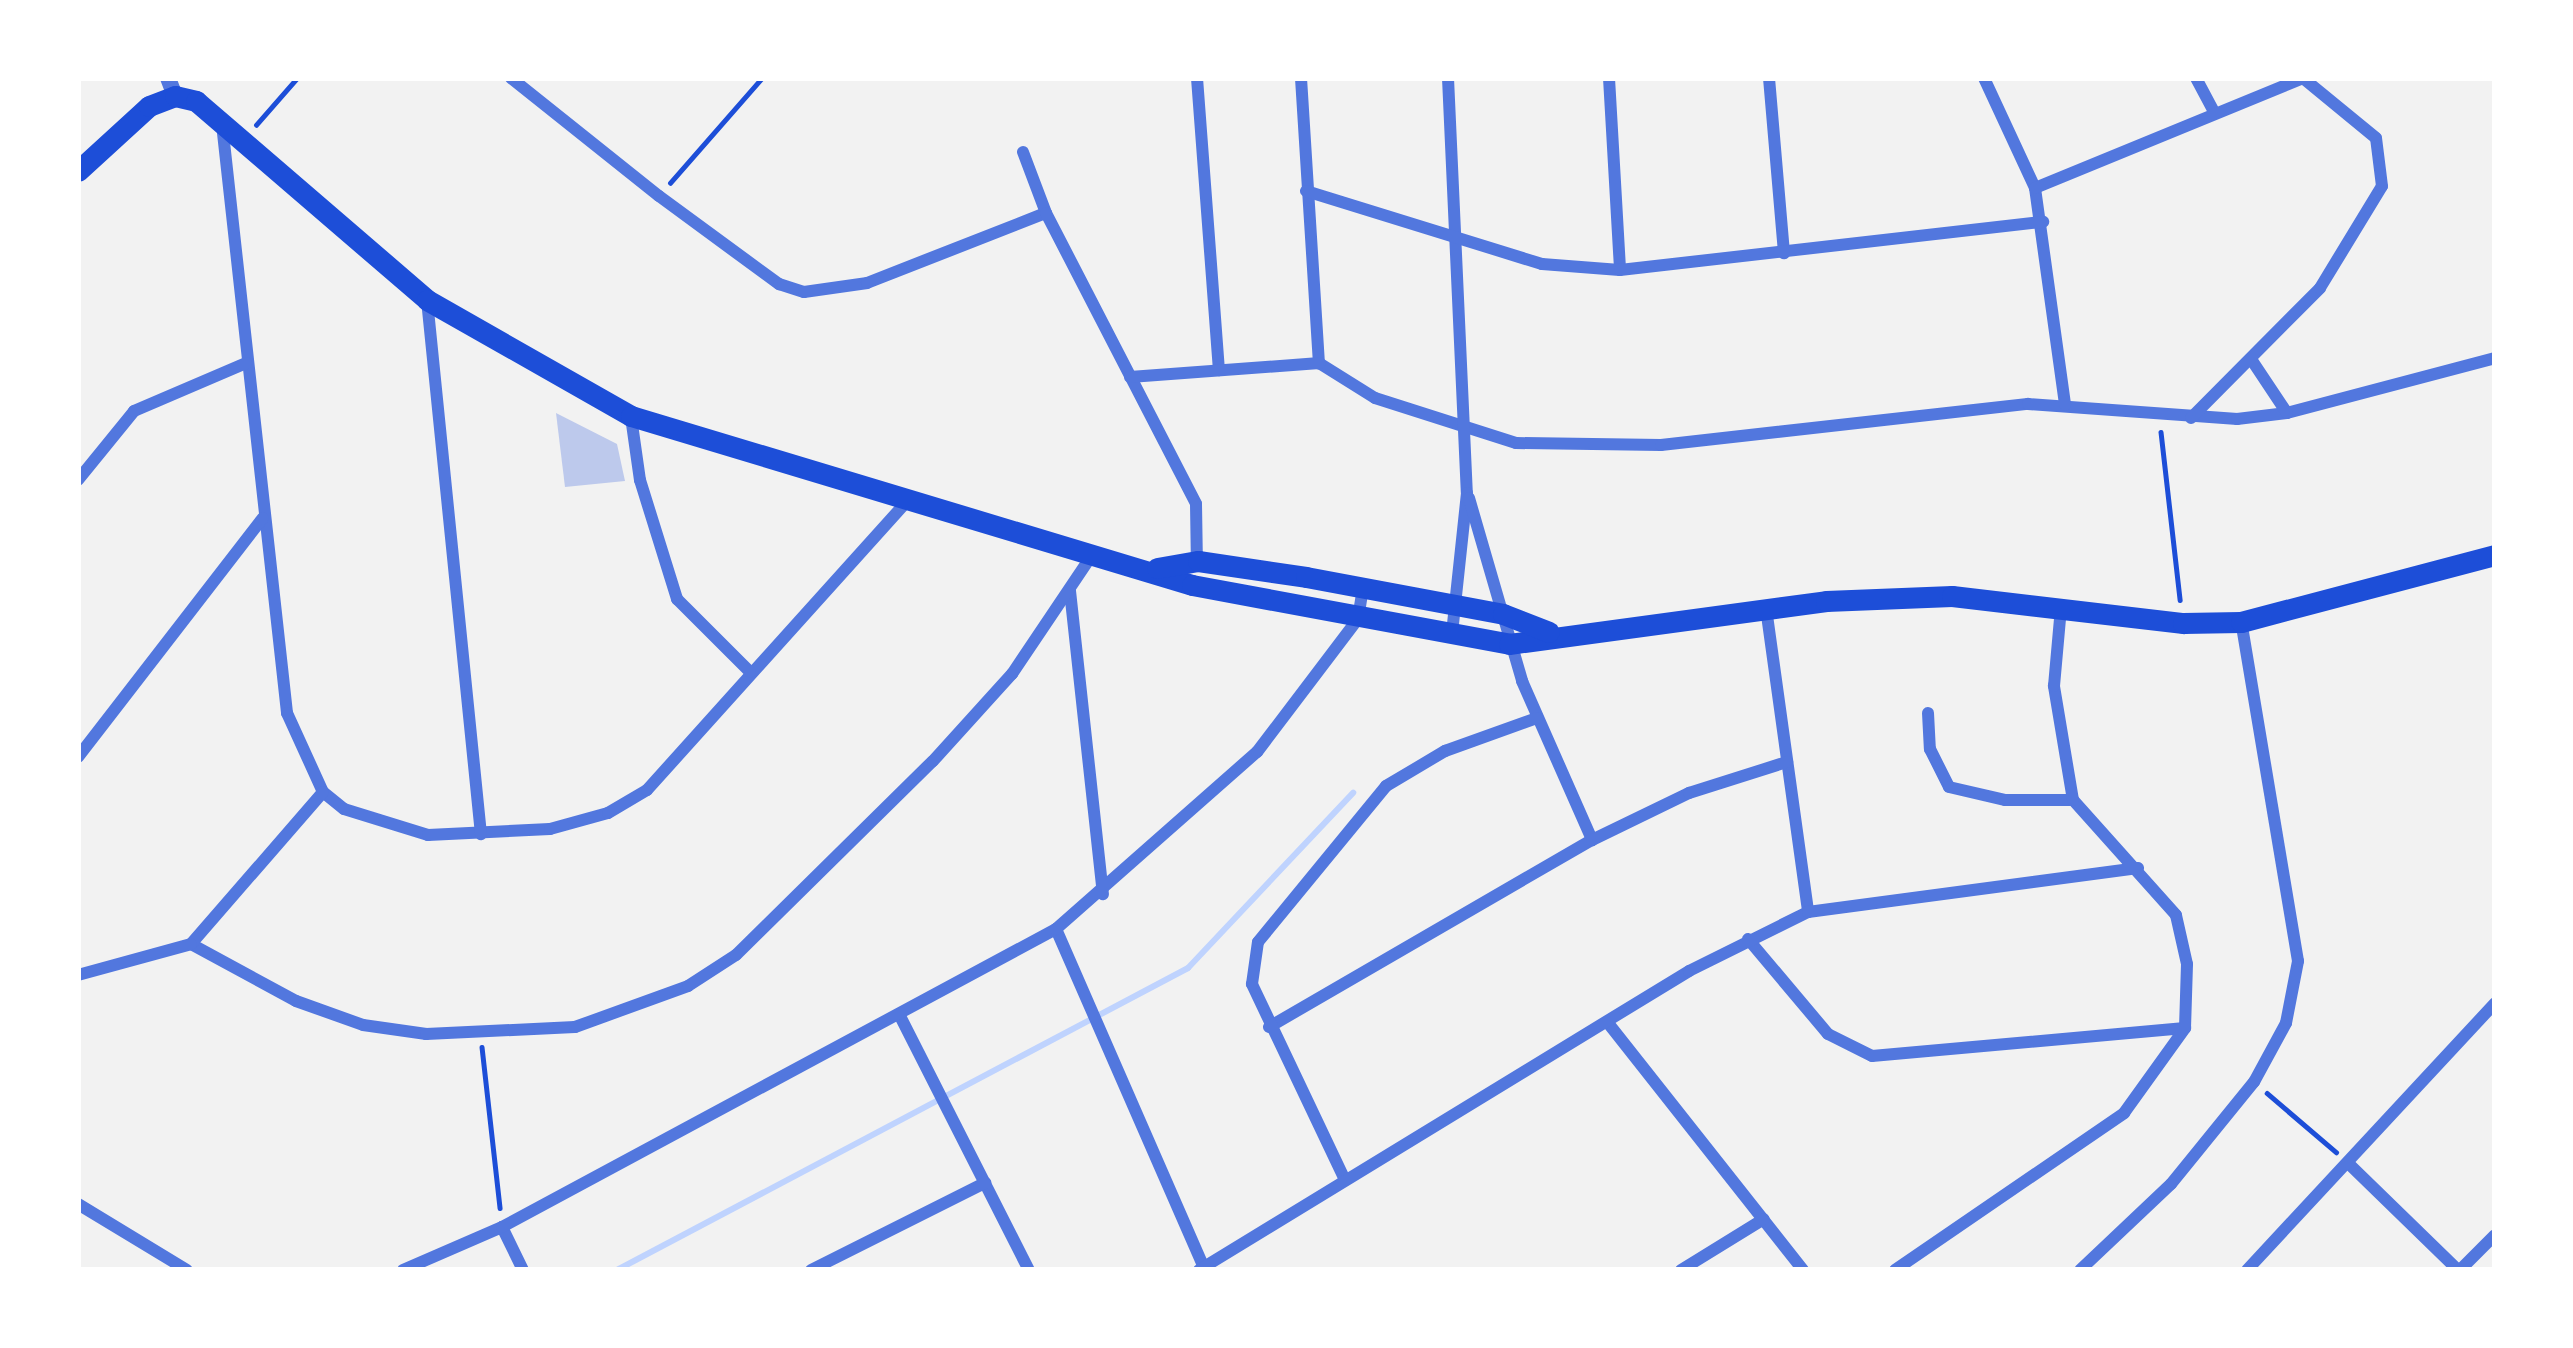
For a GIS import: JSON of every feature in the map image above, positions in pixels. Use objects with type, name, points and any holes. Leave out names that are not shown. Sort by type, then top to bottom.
[{"type":"main road","points":[[78,171],[171,87],[221,117],[427,299],[631,416],[905,503],[1156,568],[1192,584],[1509,644],[1549,632],[1766,608],[1952,596],[2183,623],[2242,622],[2495,555]]},
{"type":"main road","points":[[1156,568],[1198,561],[1455,604],[1503,614],[1549,632]]},
{"type":"street","points":[[512,78],[659,196],[779,284],[804,292],[867,283],[1046,213]]},
{"type":"street","points":[[1196,78],[1219,370]]},
{"type":"street","points":[[1301,78],[1319,363]]},
{"type":"street","points":[[1448,78],[1467,493],[1452,634]]},
{"type":"street","points":[[1609,78],[1620,270]]},
{"type":"street","points":[[1768,78],[1784,253]]},
{"type":"street","points":[[1984,78],[2035,188],[2065,405]]},
{"type":"street","points":[[2196,78],[2213,110]]},
{"type":"street","points":[[2035,188],[2213,110],[2303,78],[2376,138],[2382,186],[2350,249],[2252,359],[2191,418]]},
{"type":"street","points":[[221,117],[287,713],[323,792],[381,826],[481,834],[570,824],[647,790],[905,503]]},
{"type":"street","points":[[1023,152],[1046,213],[1196,504],[1198,561],[1192,584]]},
{"type":"street","points":[[1306,191],[1542,264],[1620,270],[2043,222]]},
{"type":"street","points":[[427,299],[481,834]]},
{"type":"street","points":[[1130,377],[1319,363],[1375,398],[1461,427],[1516,443],[1596,448],[1960,408],[2065,405],[2191,418],[2287,413],[2495,358]]},
{"type":"street","points":[[2252,359],[2287,413]]},
{"type":"street","points":[[78,480],[134,411],[246,363]]},
{"type":"street","points":[[631,416],[640,480],[677,599],[750,672]]},
{"type":"street","points":[[1467,493],[1509,644],[1592,840]]},
{"type":"street","points":[[78,757],[263,518]]},
{"type":"street","points":[[191,944],[296,1001],[363,1025],[480,1035],[574,1027],[627,1012],[736,955],[933,761],[1012,674],[1092,555]]},
{"type":"street","points":[[404,1270],[502,1228],[1056,929],[1103,894],[1257,752],[1358,619],[1363,589]]},
{"type":"street","points":[[1070,591],[1103,894]]},
{"type":"street","points":[[1895,1270],[2113,1122],[2141,1096],[2186,1028],[2182,931],[2138,868],[2074,800],[2054,686],[2061,607]]},
{"type":"street","points":[[1766,608],[1808,912]]},
{"type":"street","points":[[2080,1270],[2171,1184],[2254,1082],[2286,1022],[2298,961],[2242,622]]},
{"type":"street","points":[[1928,713],[1930,749],[1949,787],[2005,800],[2074,800]]},
{"type":"street","points":[[1345,1180],[1252,984],[1258,942],[1360,811],[1414,765],[1537,718]]},
{"type":"street","points":[[1269,1028],[1592,840],[1689,793],[1787,762]]},
{"type":"street","points":[[78,975],[191,944],[323,792]]},
{"type":"street","points":[[1056,929],[1203,1269],[1748,939],[1808,912],[2138,868]]},
{"type":"street","points":[[1748,939],[1828,1034],[1872,1057],[2186,1028]]},
{"type":"street","points":[[2247,1270],[2495,1003]]},
{"type":"street","points":[[899,1014],[1029,1270]]},
{"type":"street","points":[[1608,1023],[1803,1270]]},
{"type":"street","points":[[2349,1164],[2459,1270],[2495,1235]]},
{"type":"street","points":[[811,1270],[985,1183]]},
{"type":"street","points":[[78,1204],[187,1270]]},
{"type":"street","points":[[1681,1270],[1763,1219]]},
{"type":"street","points":[[502,1228],[523,1270]]},
{"type":"path","points":[[244,138],[297,78]]},
{"type":"path","points":[[659,196],[762,78]]},
{"type":"path","points":[[2159,416],[2183,623]]},
{"type":"path","points":[[480,1035],[502,1228]]},
{"type":"path","points":[[2254,1082],[2349,1164]]},
{"type":"building","points":[[556,413],[617,444],[625,481],[565,487]]},
{"type":"waterway","points":[[617,1270],[1188,968],[1353,793]]}]
